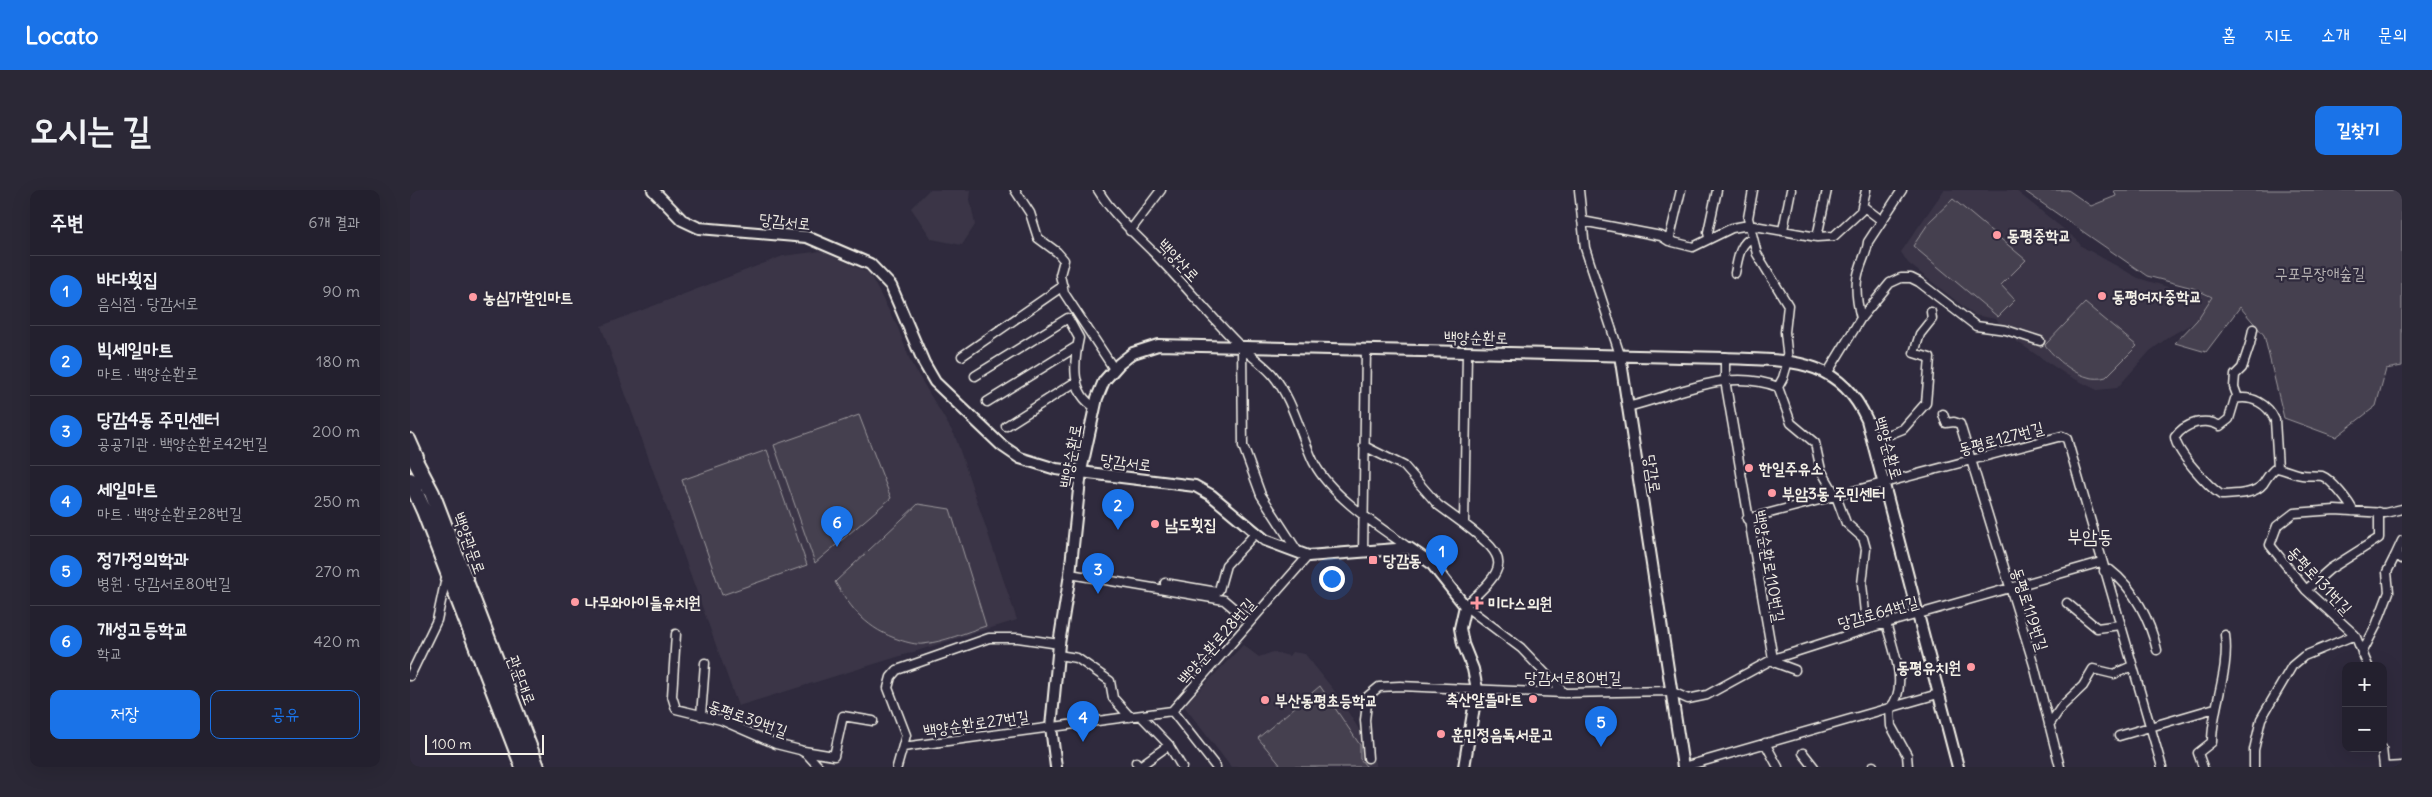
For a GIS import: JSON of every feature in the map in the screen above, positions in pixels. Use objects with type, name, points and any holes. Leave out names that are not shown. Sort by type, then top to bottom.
[{"type":"highway","name":"백양관문로","points":[[410,451],[432,493],[475,606]]},
{"type":"highway","name":"백양관문로","points":[[410,480],[424,512],[461,612]]},
{"type":"highway","name":"관문대로","points":[[475,606],[537,767]]},
{"type":"highway","name":"관문대로","points":[[461,612],[523,767]]},
{"type":"main road","name":"당감서로","points":[[653,190],[682,220],[699,228],[807,237],[870,264],[891,286],[924,364],[945,393],[1001,445],[1020,458],[1046,467],[1195,486],[1211,495],[1255,534],[1276,546],[1303,554],[1409,548]]},
{"type":"main road","name":"백양순환로","points":[[1056,767],[1051,727],[1059,644],[1070,574],[1081,472],[1095,407],[1099,390],[1114,369],[1127,357],[1150,346],[1725,358],[1788,361],[1828,372],[1843,383],[1858,402],[1867,420],[1958,767]]},
{"type":"main road","name":"당감로","points":[[1620,355],[1683,767]]},
{"type":"main road","name":"백양관문로","points":[[410,439],[432,493]]},
{"type":"main road","points":[[410,491],[424,512]]},
{"type":"main road","points":[[1409,548],[1431,563],[1465,606],[1460,628],[1463,644],[1473,669],[1477,689],[1464,767]]},
{"type":"street","points":[[1015,190],[1030,214],[1038,238],[1057,252],[1064,260],[1060,275],[1064,292],[1114,369]]},
{"type":"street","name":"백양산로","points":[[1098,190],[1113,213],[1154,252],[1242,348],[1260,362],[1277,380],[1285,392],[1315,464],[1348,504],[1409,548]]},
{"type":"street","points":[[1130,231],[1161,190]]},
{"type":"street","name":"당감로","points":[[1579,190],[1585,248],[1620,355]]},
{"type":"street","points":[[1669,241],[1681,190]]},
{"type":"street","points":[[1709,238],[1708,232],[1716,190]]},
{"type":"street","points":[[1753,190],[1748,218],[1752,238],[1757,254],[1788,305],[1785,332],[1788,361],[1778,387],[1791,424],[1815,443],[1821,470],[1836,496],[1846,523],[1863,538],[1866,549],[1862,584],[1863,598],[1865,613],[1873,627]]},
{"type":"street","points":[[1783,230],[1791,190]]},
{"type":"street","points":[[1817,236],[1827,190]]},
{"type":"street","points":[[1582,221],[1661,236],[1669,241],[1693,247],[1732,228],[1749,225],[1817,236],[1834,236],[1846,222],[1864,207],[1866,190]]},
{"type":"street","points":[[1861,318],[1858,306],[1857,278],[1868,242],[1902,190]]},
{"type":"street","points":[[1864,207],[1881,220]]},
{"type":"street","points":[[1735,273],[1743,245],[1752,238]]},
{"type":"street","points":[[1828,372],[1861,318],[1890,283],[1901,278],[1911,278],[1919,282],[1976,326],[2006,330],[2040,341]]},
{"type":"street","points":[[962,356],[1063,286]]},
{"type":"street","points":[[1874,446],[1888,435],[1903,429],[1926,403],[1930,358],[1914,353],[1920,334],[1932,319],[1931,312]]},
{"type":"street","points":[[975,376],[1068,318],[1077,333],[1074,359],[1077,381],[1087,403],[1095,407]]},
{"type":"street","points":[[2238,398],[2234,387],[2236,375],[2242,368],[2250,344],[2252,329]]},
{"type":"street","points":[[987,402],[1076,346]]},
{"type":"street","points":[[1242,348],[1244,446],[1261,495],[1303,554]]},
{"type":"street","points":[[1363,552],[1366,350]]},
{"type":"street","points":[[1464,524],[1467,352]]},
{"type":"street","name":"백양순환로110번길","points":[[1725,358],[1725,379],[1747,519],[1773,659]]},
{"type":"street","points":[[1627,407],[1725,379],[1767,383],[1778,387]]},
{"type":"street","points":[[1006,426],[1077,381]]},
{"type":"street","points":[[2278,468],[2275,448],[2277,427],[2272,413],[2257,401],[2244,397],[2238,398],[2233,402],[2229,419],[2220,426],[2206,421],[2184,428],[2175,437],[2178,446],[2195,471],[2221,494],[2256,490],[2272,470],[2278,468],[2301,475],[2323,476],[2330,480],[2351,505],[2353,511]]},
{"type":"street","name":"동평로119번길","points":[[1943,414],[1946,423],[1954,422],[1960,424],[2034,665],[2060,767]]},
{"type":"street","name":"동평로127번길","points":[[1747,519],[2062,436],[2066,439],[2162,767]]},
{"type":"street","points":[[1364,446],[1404,466],[1438,505],[1494,548],[1498,560],[1492,580],[1465,606],[1522,648],[1564,693]]},
{"type":"street","name":"동평로131번길","points":[[2366,662],[2354,636],[2306,590],[2270,545],[2277,526],[2294,513],[2379,512],[2402,509]]},
{"type":"street","points":[[2306,590],[2330,569],[2379,538],[2379,512]]},
{"type":"street","points":[[1165,583],[1217,592],[1220,590],[1226,565],[1255,534]]},
{"type":"street","points":[[2362,653],[2376,626],[2389,592],[2387,572],[2399,556],[2402,541]]},
{"type":"street","name":"백양순환로28번길","points":[[1172,712],[1250,622],[1303,554]]},
{"type":"street","name":"당감로64번길","points":[[1670,691],[1688,699],[1701,697],[1773,659],[1886,623],[2101,562]]},
{"type":"street","points":[[2104,571],[2110,570],[2118,576],[2144,612],[2158,650]]},
{"type":"street","name":"백양관문로","points":[[410,676],[437,620],[447,572]]},
{"type":"street","points":[[1070,574],[1224,600],[1250,622]]},
{"type":"street","points":[[2067,603],[2097,628],[2120,626]]},
{"type":"street","points":[[1886,623],[1899,675],[1894,704],[1890,708],[1891,726],[1907,755],[1908,767]]},
{"type":"street","name":"동평로39번길","points":[[676,634],[674,703],[676,709],[721,720],[776,744],[800,750],[807,754],[819,767]]},
{"type":"street","points":[[2203,767],[2198,754],[2212,742],[2215,708],[2219,700],[2227,655],[2226,635]]},
{"type":"street","points":[[2254,767],[2254,750],[2265,711],[2292,666],[2311,654],[2354,636]]},
{"type":"street","points":[[897,767],[906,735],[888,688],[891,677],[897,670],[989,638],[1018,638],[1059,644]]},
{"type":"street","points":[[1058,655],[1077,658],[1110,681],[1113,698],[1130,717]]},
{"type":"street","points":[[1773,659],[1776,663],[1795,670]]},
{"type":"street","points":[[701,716],[705,663]]},
{"type":"street","points":[[2050,725],[2062,706],[2083,686],[2093,669],[2114,674],[2132,666]]},
{"type":"street","points":[[1368,758],[1366,713],[1368,696],[1374,690],[1400,686],[1477,689]]},
{"type":"street","name":"당감서로80번길","points":[[1477,689],[1564,693],[1670,691]]},
{"type":"street","points":[[1683,767],[1938,694]]},
{"type":"street","points":[[2119,736],[2215,708]]},
{"type":"street","points":[[1051,727],[1172,712],[1216,767]]},
{"type":"street","points":[[800,750],[834,756],[843,716],[873,721]]},
{"type":"street","points":[[1142,716],[1168,745],[1182,767]]},
{"type":"street","name":"백양순환로27번길","points":[[903,747],[1051,727]]},
{"type":"street","points":[[1765,743],[1778,767]]},
{"type":"street","points":[[1136,762],[1140,766],[1168,745]]},
{"type":"street","points":[[2382,752],[2384,767],[2402,766]]},
{"type":"street","points":[[1803,753],[1814,767]]},
{"type":"shaded area","points":[[929,190],[971,190],[970,200],[975,225],[962,245],[932,239],[911,208]]},
{"type":"shaded area","points":[[1944,190],[2015,190],[2077,240],[2081,246],[2138,278],[2174,289],[2196,289],[2214,300],[2195,322],[2170,336],[2150,351],[2117,388],[2097,390],[2067,375],[2016,341],[1996,319],[1974,315],[1908,263],[1901,252]]},
{"type":"shaded area","points":[[822,251],[869,273],[898,328],[911,363],[955,436],[1017,620],[738,706],[601,326],[783,256]]},
{"type":"shaded area","name":"부산동평초등학교","points":[[1243,645],[1259,657],[1273,652],[1289,656],[1292,652],[1305,654],[1336,693],[1358,728],[1377,767],[1231,767],[1184,706]]},
{"type":"green space","name":"구포무장애숲길","points":[[2023,190],[2068,190],[2091,206],[2116,196],[2114,190],[2402,190],[2402,366],[2386,369],[2376,406],[2336,437],[2284,418],[2264,335],[2240,307],[2206,352],[2175,343],[2197,320],[2212,297],[2193,288],[2147,276]]},
{"type":"green space","points":[[1953,199],[2026,260],[2001,285],[2015,300],[1998,317],[1913,246],[1930,221]]},
{"type":"green space","points":[[2085,303],[2137,346],[2106,377],[2089,377],[2072,370],[2045,345]]},
{"type":"green space","points":[[859,415],[891,498],[815,563],[774,445]]},
{"type":"green space","points":[[767,450],[807,565],[722,595],[682,480]]},
{"type":"green space","points":[[918,504],[950,509],[986,626],[931,643],[914,644],[888,635],[869,624],[854,610],[835,582]]},
{"type":"green space","points":[[1320,686],[1360,745],[1360,759],[1367,767],[1282,767],[1258,738]]},
{"type":"place","name":"동평중학교","points":[[1997,235]]},
{"type":"place","name":"동평여자중학교","points":[[2102,296]]},
{"type":"place","name":"농심가할인마트","points":[[473,297]]},
{"type":"place","name":"한일주유소","points":[[1749,468]]},
{"type":"place","name":"부암3동 주민센터","points":[[1772,493]]},
{"type":"place","name":"남도횟집","points":[[1155,524]]},
{"type":"place","name":"빅세일마트","points":[[1118,530]]},
{"type":"place","name":"개성고등학교","points":[[837,547]]},
{"type":"place","name":"당감동","points":[[1373,560]]},
{"type":"place","name":"바다횟집","points":[[1442,576]]},
{"type":"place","name":"당감4동 주민센터","points":[[1098,594]]},
{"type":"place","name":"나무와아이들유치원","points":[[575,602]]},
{"type":"place","name":"미다스의원","points":[[1477,603]]},
{"type":"place","name":"동평유치원","points":[[1971,667]]},
{"type":"place","name":"축산알뜰마트","points":[[1533,699]]},
{"type":"place","name":"부산동평초등학교","points":[[1265,700]]},
{"type":"place","name":"훈민정음독서문고","points":[[1441,734]]},
{"type":"place","name":"세일마트","points":[[1083,742]]},
{"type":"place","name":"정가정의학과","points":[[1601,747]]},
{"type":"district","name":"부암동","points":[[2090,536]]}]
